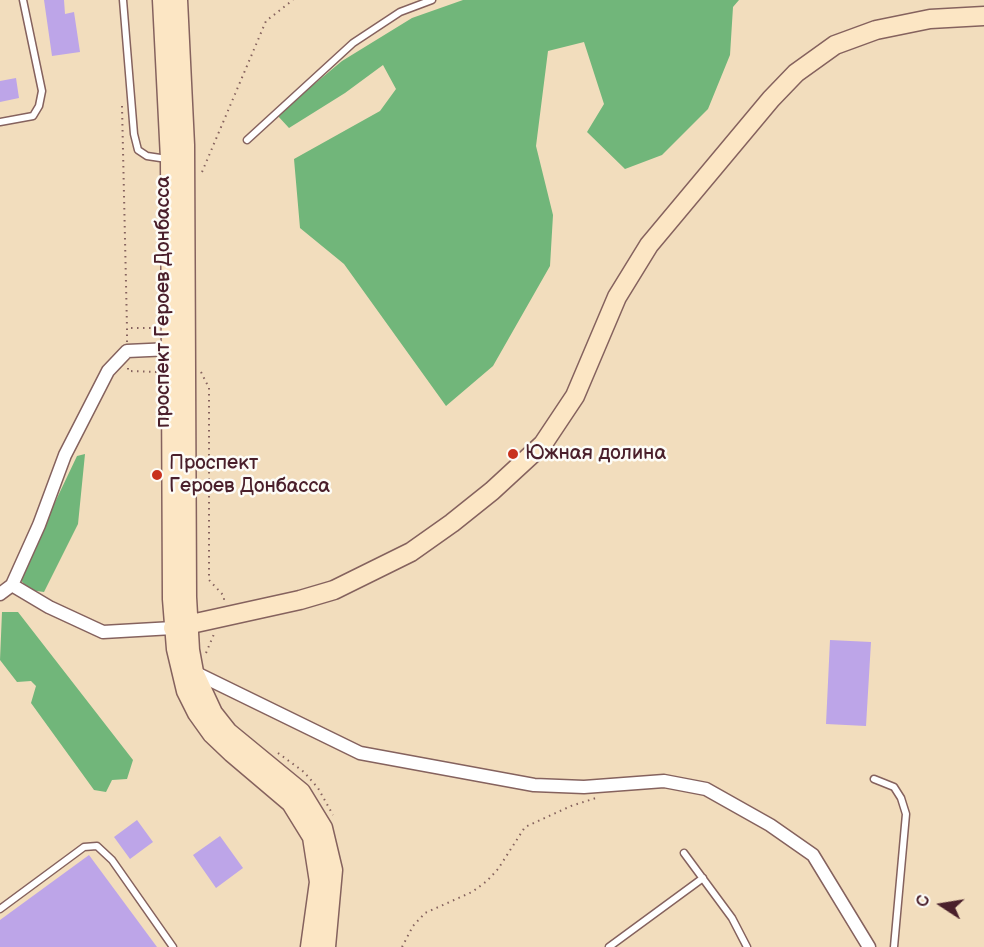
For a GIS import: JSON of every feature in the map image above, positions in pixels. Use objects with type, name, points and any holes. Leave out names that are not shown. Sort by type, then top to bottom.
[{"type":"street","name":"проспект Героев Донбасса","points":[[162,0],[170,159],[171,349],[181,626],[194,672],[213,713],[228,732],[301,792],[323,828],[331,849],[333,870],[326,947]]},
{"type":"street","name":"проспект Героев Донбасса","points":[[178,0],[185,145],[180,672],[197,713],[212,734],[291,802],[312,837],[318,882],[310,947]]},
{"type":"street","points":[[12,585],[49,607],[103,632],[181,626],[300,600],[334,590],[403,556],[452,523],[492,491],[543,444],[575,396],[617,297],[649,245],[771,99],[796,73],[835,45],[876,30],[930,20],[984,15]]},
{"type":"street","points":[[0,594],[12,585],[39,525],[65,455],[108,371],[127,351],[171,349]]},
{"type":"street","points":[[194,672],[360,753],[534,785],[584,787],[664,781],[706,789],[770,825],[813,855],[869,947]]},
{"type":"lane","points":[[0,122],[33,116],[39,106],[42,91],[23,0]]},
{"type":"lane","points":[[123,0],[134,134],[138,150],[147,156],[170,159]]},
{"type":"lane","points":[[247,140],[353,43],[400,12],[432,0]]},
{"type":"lane","points":[[873,779],[894,787],[901,798],[906,814],[894,947]]},
{"type":"lane","points":[[0,909],[84,847],[98,846],[112,860],[173,947]]},
{"type":"lane","points":[[684,853],[732,918],[747,947]]},
{"type":"lane","points":[[609,947],[703,878]]},
{"type":"path","points":[[202,172],[266,21],[293,0]]},
{"type":"path","points":[[122,104],[127,328]]},
{"type":"path","points":[[402,947],[413,926],[425,913],[472,892],[487,881],[498,869],[525,827],[571,806],[605,797]]},
{"type":"green space","points":[[463,0],[739,0],[733,7],[730,55],[708,109],[662,155],[625,169],[587,132],[604,104],[584,42],[548,51],[536,146],[553,215],[550,266],[493,366],[446,406],[344,264],[300,228],[294,159],[380,111],[396,89],[383,65],[345,93],[289,128],[277,115],[342,61],[412,18]]},
{"type":"green space","points":[[85,454],[78,524],[44,592],[29,590],[19,578],[77,456]]},
{"type":"green space","points":[[2,612],[18,612],[133,760],[127,779],[112,780],[106,792],[94,790],[31,703],[36,686],[31,681],[17,682],[0,660]]},
{"type":"building","points":[[44,0],[64,0],[65,14],[74,12],[80,52],[52,56]]},
{"type":"building","points":[[16,78],[19,98],[0,102],[0,81]]},
{"type":"building","points":[[830,640],[871,642],[866,726],[826,724]]},
{"type":"building","points":[[137,820],[153,842],[130,859],[114,837]]},
{"type":"building","points":[[220,836],[243,868],[216,888],[193,855]]},
{"type":"building","points":[[89,855],[157,947],[0,947],[0,920]]},
{"type":"place","name":"Южная долина","points":[[513,454]]},
{"type":"place","name":"Проспект Героев Донбасса","points":[[157,475]]}]
